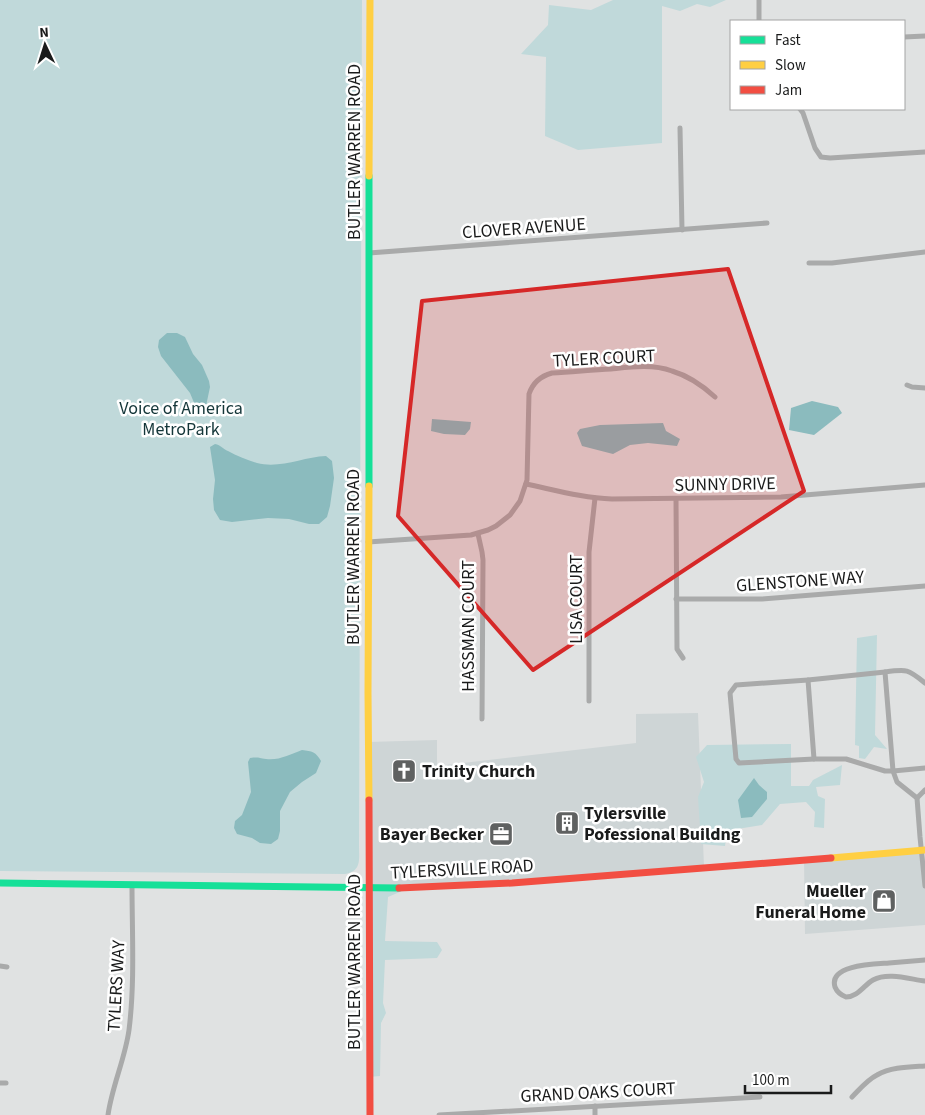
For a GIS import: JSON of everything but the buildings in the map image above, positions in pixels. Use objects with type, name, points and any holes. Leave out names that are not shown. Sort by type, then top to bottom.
[{"type":"main road","name":"BUTLER WARREN ROAD","points":[[370,0],[368,542],[370,1115]]},
{"type":"main road","name":"TYLERSVILLE ROAD","points":[[0,883],[369,888],[444,887],[923,850]]},
{"type":"street","points":[[759,0],[759,20]]},
{"type":"street","points":[[905,37],[925,36]]},
{"type":"street","points":[[801,110],[815,148],[821,157],[925,152]]},
{"type":"street","points":[[680,128],[682,230]]},
{"type":"street","name":"CLOVER AVENUE","points":[[369,253],[767,223]]},
{"type":"street","points":[[809,263],[832,263],[925,252]]},
{"type":"street","name":"TYLER COURT","points":[[368,542],[478,534],[496,526],[510,515],[520,501],[526,484],[529,394],[534,383],[544,376],[552,373],[647,366],[672,370],[692,379],[706,388],[715,397]]},
{"type":"street","points":[[907,385],[925,388]]},
{"type":"street","name":"SUNNY DRIVE","points":[[526,484],[595,498],[676,499],[781,497],[925,485]]},
{"type":"street","name":"LISA COURT","points":[[589,701],[589,552],[595,498]]},
{"type":"street","points":[[676,499],[677,649],[683,658]]},
{"type":"street","name":"HASSMAN COURT","points":[[478,534],[483,560],[482,718]]},
{"type":"street","name":"GLENSTONE WAY","points":[[676,599],[762,598],[925,586]]},
{"type":"street","points":[[925,683],[914,674],[904,670],[736,686],[730,693],[736,759],[739,763],[846,759],[885,771],[925,768]]},
{"type":"street","points":[[885,672],[894,771],[897,782],[917,798],[925,886]]},
{"type":"street","points":[[808,680],[814,759]]},
{"type":"street","points":[[917,798],[925,790]]},
{"type":"street","name":"TYLERS WAY","points":[[108,1115],[110,1100],[129,1032],[132,1006],[132,885]]},
{"type":"street","points":[[925,960],[858,965],[842,971],[834,981],[839,993],[846,998],[854,995],[871,981],[883,977],[925,981]]},
{"type":"street","points":[[0,966],[7,967]]},
{"type":"street","points":[[852,1097],[878,1074],[891,1070],[925,1066]]},
{"type":"street","points":[[0,1082],[6,1083]]},
{"type":"street","name":"GRAND OAKS COURT","points":[[438,1115],[760,1096]]},
{"type":"street","points":[[595,1106],[595,1115]]},
{"type":"highlighted area","points":[[728,269],[804,491],[533,670],[398,516],[422,301]]},
{"type":"shaded area","points":[[698,713],[704,867],[512,883],[369,888],[368,742],[437,740],[437,766],[636,743],[636,714]]},
{"type":"shaded area","points":[[922,850],[925,886],[925,925],[805,934],[804,860]]},
{"type":"green space","name":"Voice of America MetroPark","points":[[0,0],[362,0],[359,855],[357,867],[345,874],[0,871]]},
{"type":"green space","points":[[613,0],[726,0],[710,7],[697,4],[680,11],[662,6],[662,143],[578,150],[545,136],[546,57],[521,54],[548,25],[549,5],[591,10]]},
{"type":"green space","points":[[877,635],[875,735],[887,749],[874,747],[865,759],[859,758],[859,746],[855,745],[857,638]]},
{"type":"green space","points":[[791,744],[791,786],[809,786],[813,780],[842,765],[840,785],[816,787],[818,796],[825,799],[824,828],[814,827],[815,812],[806,802],[780,804],[762,825],[731,830],[726,838],[725,846],[701,844],[698,797],[704,782],[696,757],[707,745]]},
{"type":"green space","points":[[369,888],[409,888],[388,897],[385,941],[437,942],[442,950],[437,958],[385,960],[383,1003],[386,1013],[381,1023],[380,1076],[369,1077]]},
{"type":"water","points":[[167,333],[177,333],[185,337],[193,354],[202,365],[210,387],[206,406],[199,409],[195,405],[190,393],[161,356],[158,347],[159,340]]},
{"type":"water","points":[[812,401],[838,407],[842,413],[814,435],[789,430],[791,408]]},
{"type":"water","points":[[432,419],[471,422],[470,429],[465,435],[431,431]]},
{"type":"water","points":[[663,423],[666,431],[680,439],[677,446],[648,443],[630,445],[613,454],[582,446],[577,433],[580,429],[600,425]]},
{"type":"water","points":[[215,444],[242,458],[257,463],[274,465],[326,456],[332,461],[334,478],[327,517],[319,524],[268,518],[232,522],[220,520],[214,510],[213,499],[215,480],[210,447]]},
{"type":"water","points":[[302,750],[313,752],[321,761],[316,773],[290,792],[280,811],[278,839],[271,844],[260,843],[252,838],[237,834],[234,828],[235,821],[242,815],[251,792],[248,762],[250,758],[275,759]]},
{"type":"water","points":[[754,778],[767,792],[767,799],[752,817],[741,818],[738,800]]},
{"type":"traffic: fast","points":[[369,176],[369,486]]},
{"type":"traffic: fast","points":[[0,883],[399,888]]},
{"type":"traffic: slow","points":[[369,176],[370,0]]},
{"type":"traffic: slow","points":[[369,486],[369,800]]},
{"type":"traffic: slow","points":[[831,858],[925,850]]},
{"type":"traffic: jam","points":[[369,800],[370,1115]]},
{"type":"traffic: jam","points":[[399,888],[512,883],[831,858]]},
{"type":"place","name":"Trinity Church","points":[[404,771]]},
{"type":"place","name":"Tylersville Pofessional Buildng","points":[[567,823]]},
{"type":"place","name":"Bayer Becker","points":[[501,834]]},
{"type":"place","name":"Mueller Funeral Home","points":[[884,901]]}]
